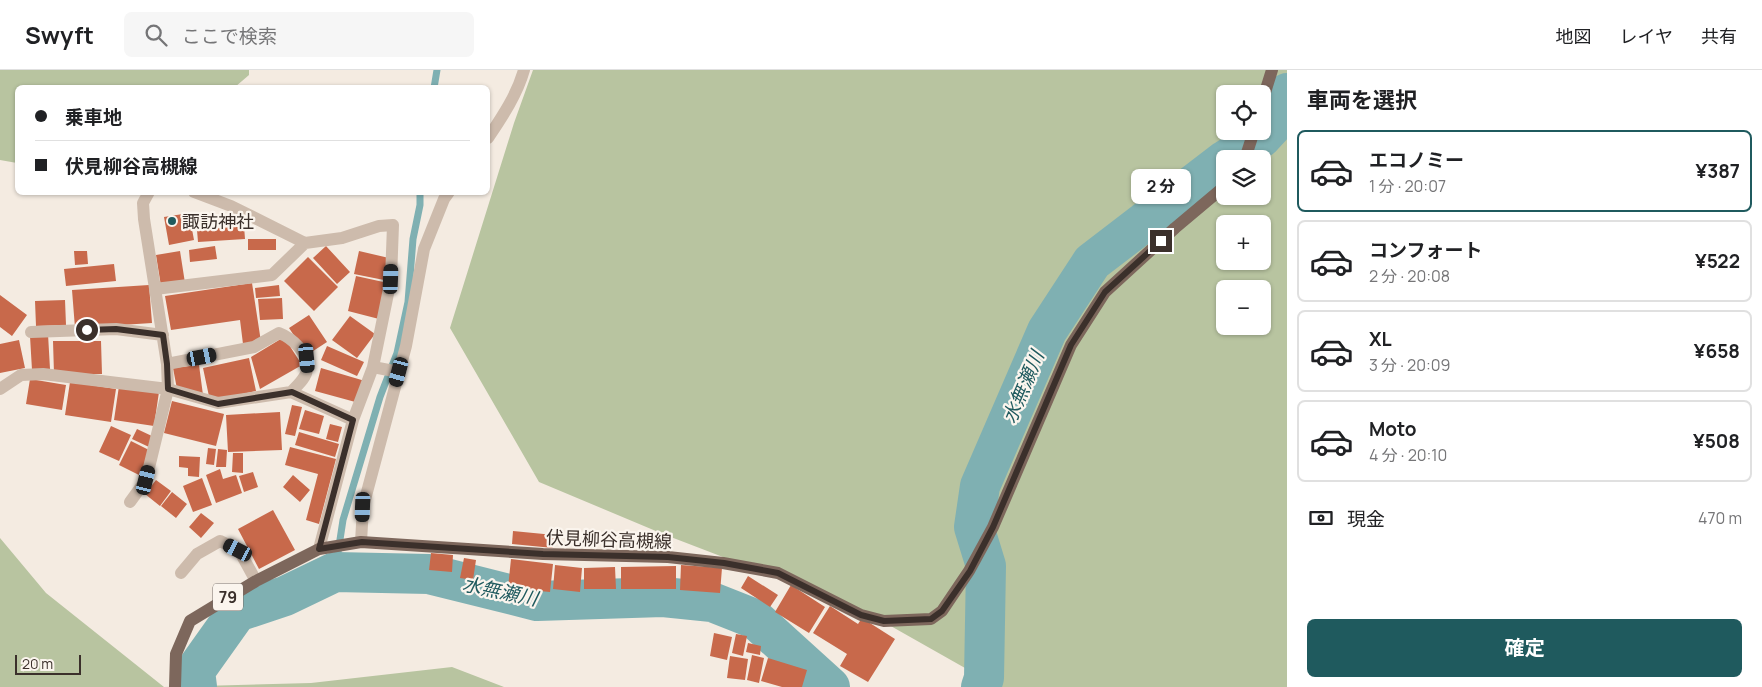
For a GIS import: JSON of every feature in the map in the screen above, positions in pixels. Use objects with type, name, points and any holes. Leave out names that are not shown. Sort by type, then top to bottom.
[{"type":"main road","points":[[1267,85],[1272,70]]},
{"type":"main road","name":"伏見柳谷高槻線","points":[[175,687],[176,654],[190,622],[256,582],[324,548],[356,543],[543,554],[668,557],[724,563],[778,573],[861,615],[884,621],[931,619],[942,611],[970,571],[993,527],[1071,345],[1105,292],[1216,194]]},
{"type":"street","points":[[490,135],[520,84],[524,70]]},
{"type":"street","points":[[130,502],[146,480],[168,389],[167,364],[143,203],[147,195]]},
{"type":"street","points":[[202,195],[232,206],[304,244]]},
{"type":"street","points":[[356,543],[363,507],[406,346],[424,249],[447,195]]},
{"type":"street","points":[[155,289],[272,275],[304,244],[342,238],[379,226],[393,225],[391,279],[373,368],[353,420],[324,548]]},
{"type":"street","points":[[31,332],[116,329],[163,335]]},
{"type":"street","points":[[167,364],[254,347],[279,332],[288,337],[307,358],[308,370],[292,392]]},
{"type":"street","points":[[373,368],[399,372]]},
{"type":"street","points":[[0,389],[21,375],[43,374],[168,389],[218,404],[292,392],[353,420]]},
{"type":"street","points":[[181,573],[197,554],[220,541],[238,550],[256,582]]},
{"type":"green space","points":[[0,70],[249,70],[249,75],[237,85],[15,85],[15,163],[0,160]]},
{"type":"green space","points":[[533,70],[1287,70],[1287,687],[974,687],[965,668],[866,612],[663,534],[539,482],[450,328],[514,123]]},
{"type":"green space","points":[[0,538],[46,593],[164,687],[0,687]]},
{"type":"green space","points":[[452,667],[504,687],[164,687],[311,683]]},
{"type":"building","points":[[189,213],[194,240],[169,245],[164,217]]},
{"type":"building","points":[[244,226],[245,239],[198,242],[197,230]]},
{"type":"building","points":[[248,239],[276,239],[276,250],[248,250]]},
{"type":"building","points":[[215,246],[217,259],[190,262],[189,250]]},
{"type":"building","points":[[326,246],[350,272],[337,284],[313,258]]},
{"type":"building","points":[[74,251],[87,251],[88,264],[75,265]]},
{"type":"building","points":[[180,251],[185,283],[161,286],[156,255]]},
{"type":"building","points":[[359,251],[389,258],[384,280],[354,274]]},
{"type":"building","points":[[308,257],[338,287],[314,311],[284,281]]},
{"type":"building","points":[[114,264],[116,281],[66,286],[64,269]]},
{"type":"building","points":[[356,276],[388,283],[379,319],[348,311]]},
{"type":"building","points":[[252,283],[261,342],[243,344],[240,320],[171,330],[165,296]]},
{"type":"building","points":[[149,285],[152,323],[75,328],[72,290]]},
{"type":"building","points":[[279,285],[280,296],[256,298],[255,288]]},
{"type":"building","points":[[0,295],[27,315],[12,336],[0,327]]},
{"type":"building","points":[[282,298],[283,319],[260,320],[258,299]]},
{"type":"building","points":[[65,300],[66,325],[36,326],[35,301]]},
{"type":"building","points":[[309,315],[327,342],[307,355],[289,328]]},
{"type":"building","points":[[350,316],[375,334],[357,358],[332,340]]},
{"type":"building","points":[[48,334],[50,369],[32,370],[30,336]]},
{"type":"building","points":[[284,337],[302,365],[260,389],[251,357]]},
{"type":"building","points":[[19,340],[25,368],[0,373],[0,344]]},
{"type":"building","points":[[53,341],[101,341],[102,374],[54,374]]},
{"type":"building","points":[[327,346],[364,362],[357,376],[321,360]]},
{"type":"building","points":[[249,358],[256,391],[210,401],[203,368]]},
{"type":"building","points":[[199,365],[203,395],[177,389],[173,368]]},
{"type":"building","points":[[321,368],[365,381],[359,403],[315,391]]},
{"type":"building","points":[[30,379],[66,385],[62,410],[26,404]]},
{"type":"building","points":[[70,382],[116,389],[111,422],[65,415]]},
{"type":"building","points":[[119,386],[159,392],[154,426],[114,420]]},
{"type":"building","points":[[172,401],[224,414],[216,446],[164,433]]},
{"type":"building","points":[[292,405],[302,407],[295,436],[285,434]]},
{"type":"building","points":[[305,410],[324,416],[319,434],[299,429]]},
{"type":"building","points":[[280,412],[282,450],[228,452],[226,415]]},
{"type":"building","points":[[330,424],[342,427],[338,442],[326,439]]},
{"type":"building","points":[[111,426],[131,435],[119,461],[99,452]]},
{"type":"building","points":[[137,429],[154,437],[149,447],[132,439]]},
{"type":"building","points":[[299,432],[339,444],[335,457],[295,445]]},
{"type":"building","points":[[131,441],[151,451],[139,475],[119,465]]},
{"type":"building","points":[[290,447],[336,459],[319,524],[306,520],[318,474],[285,465]]},
{"type":"building","points":[[208,448],[216,449],[214,465],[206,464]]},
{"type":"building","points":[[218,449],[227,450],[226,467],[216,467]]},
{"type":"building","points":[[233,453],[243,453],[243,473],[232,472]]},
{"type":"building","points":[[179,456],[200,457],[199,477],[188,476],[188,468],[179,467]]},
{"type":"building","points":[[220,469],[223,479],[236,475],[242,493],[216,503],[206,475]]},
{"type":"building","points":[[253,472],[258,487],[244,492],[239,476]]},
{"type":"building","points":[[293,475],[310,490],[300,502],[283,487]]},
{"type":"building","points":[[202,478],[212,505],[193,512],[183,486]]},
{"type":"building","points":[[156,480],[171,491],[160,506],[145,494]]},
{"type":"building","points":[[172,492],[187,504],[176,518],[161,506]]},
{"type":"building","points":[[273,510],[295,550],[259,569],[238,529]]},
{"type":"building","points":[[201,513],[214,523],[201,538],[189,527]]},
{"type":"building","points":[[513,531],[554,535],[553,548],[512,544]]},
{"type":"building","points":[[431,553],[453,555],[452,572],[429,570]]},
{"type":"building","points":[[464,558],[476,560],[473,580],[460,578]]},
{"type":"building","points":[[511,559],[553,564],[550,592],[508,588]]},
{"type":"building","points":[[555,565],[582,568],[580,592],[553,589]]},
{"type":"building","points":[[681,565],[722,568],[720,593],[680,590]]},
{"type":"building","points":[[676,566],[676,589],[621,589],[621,567]]},
{"type":"building","points":[[615,567],[616,589],[584,589],[584,568]]},
{"type":"building","points":[[748,576],[778,595],[770,607],[741,588]]},
{"type":"building","points":[[791,585],[825,607],[809,633],[775,612]]},
{"type":"building","points":[[830,606],[858,624],[862,618],[895,639],[868,682],[840,666],[847,654],[813,633]]},
{"type":"building","points":[[714,633],[732,637],[727,660],[710,656]]},
{"type":"building","points":[[736,634],[747,636],[743,656],[732,653]]},
{"type":"building","points":[[748,643],[761,646],[760,655],[746,652]]},
{"type":"building","points":[[752,655],[764,658],[759,683],[747,680]]},
{"type":"building","points":[[730,656],[748,659],[745,680],[727,678]]},
{"type":"building","points":[[768,658],[807,670],[802,687],[782,687],[761,681]]},
{"type":"waterway","points":[[434,85],[437,70]]},
{"type":"waterway","name":"水無瀬川","points":[[1242,150],[1261,138],[1273,125],[1287,93]]},
{"type":"waterway","name":"水無瀬川","points":[[981,687],[984,678],[986,566],[974,527],[980,486],[1047,331],[1092,262],[1216,167]]},
{"type":"waterway","points":[[335,572],[343,520],[380,397],[397,353],[408,302],[413,239],[420,205],[420,195]]},
{"type":"waterway","name":"水無瀬川","points":[[197,687],[195,671],[237,612],[285,596],[335,572],[429,574],[537,601],[663,597],[712,602],[755,619],[830,687]]},
{"type":"place","name":"諏訪神社","points":[[172,221]]},
{"type":"route","points":[[87,330],[116,329],[163,335],[168,389],[218,404],[292,392],[353,420],[319,549],[362,542],[543,554],[668,557],[724,563],[778,573],[861,615],[884,621],[931,619],[942,611],[970,571],[993,527],[1071,345],[1105,292],[1161,241]]}]
